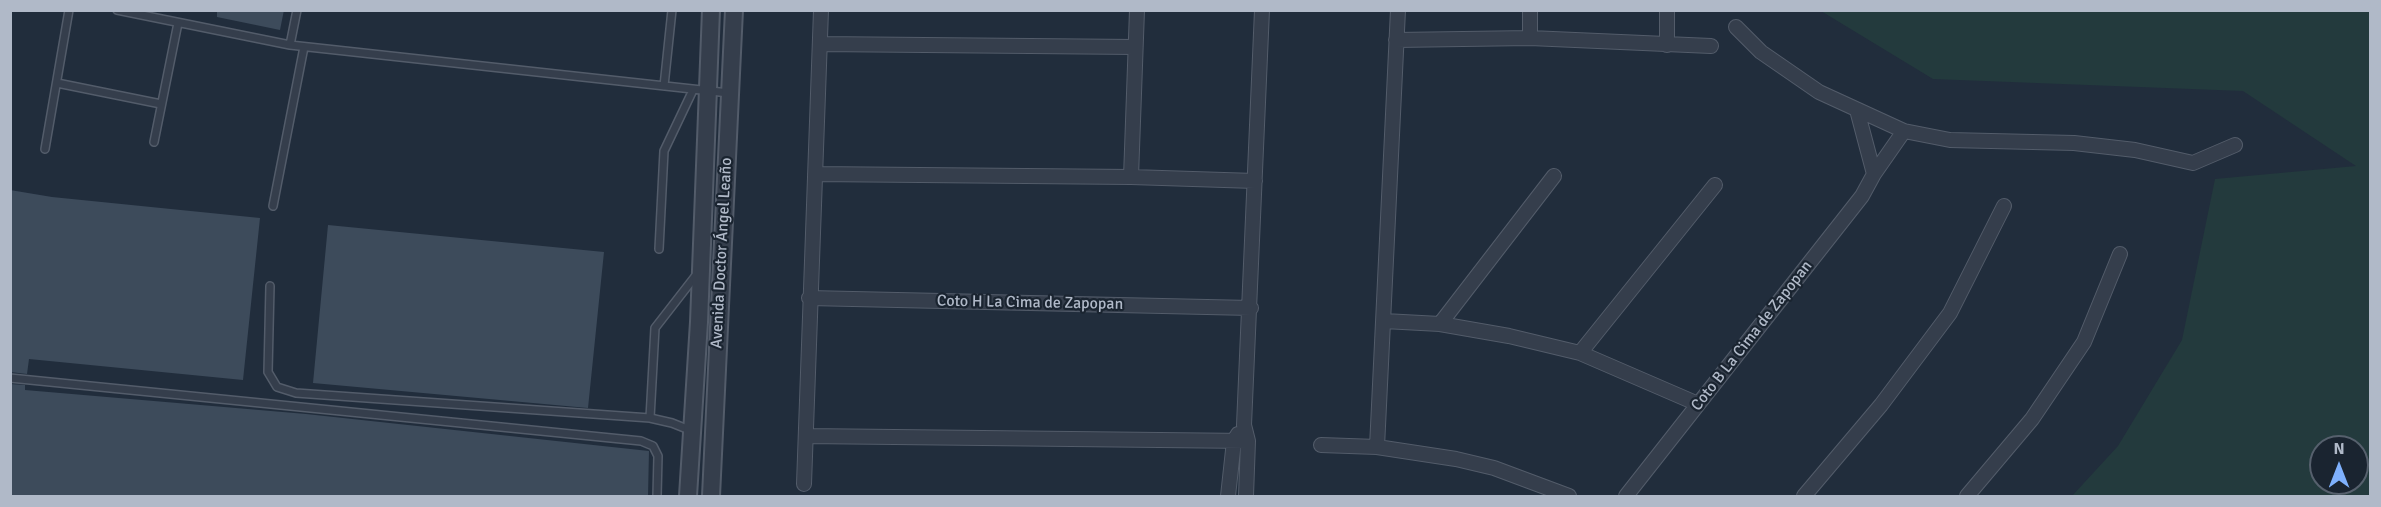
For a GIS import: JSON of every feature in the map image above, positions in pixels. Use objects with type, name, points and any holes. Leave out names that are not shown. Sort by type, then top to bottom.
[{"type":"street","name":"Avenida Doctor Ángel Leaño","points":[[688,496],[701,270],[701,91],[711,10]]},
{"type":"street","name":"Avenida Doctor Ángel Leaño","points":[[711,496],[734,10]]},
{"type":"street","points":[[804,484],[821,10]]},
{"type":"street","points":[[1131,177],[1137,10]]},
{"type":"street","points":[[1228,496],[1244,425],[1251,308],[1262,10]]},
{"type":"street","points":[[1377,447],[1398,10]]},
{"type":"street","points":[[1530,10],[1530,39]]},
{"type":"street","points":[[1667,10],[1667,45]]},
{"type":"street","points":[[1736,27],[1761,52],[1819,92],[1904,131],[1950,140],[2084,144],[2135,150],[2193,163],[2235,145]]},
{"type":"street","points":[[1396,40],[1530,39],[1711,46]]},
{"type":"street","points":[[820,44],[1135,47]]},
{"type":"street","points":[[1857,110],[1874,174]]},
{"type":"street","name":"Coto B La Cima de Zapopan","points":[[1626,496],[1862,196],[1874,174],[1904,131]]},
{"type":"street","points":[[815,174],[1131,177],[1255,181]]},
{"type":"street","points":[[1440,324],[1554,176]]},
{"type":"street","points":[[1580,353],[1715,185]]},
{"type":"street","points":[[1808,495],[1881,405],[1950,313],[2004,206]]},
{"type":"street","points":[[1967,496],[2032,419],[2084,342],[2120,254]]},
{"type":"street","name":"Coto H La Cima de Zapopan","points":[[809,298],[1251,308]]},
{"type":"street","points":[[1383,321],[1440,324],[1509,336],[1580,353],[1698,404]]},
{"type":"street","points":[[806,436],[1241,441]]},
{"type":"street","points":[[1241,441],[1246,496]]},
{"type":"street","points":[[1321,445],[1377,447],[1437,455],[1494,468],[1569,496]]},
{"type":"lane","points":[[45,149],[69,10]]},
{"type":"lane","points":[[117,10],[304,47],[729,93]]},
{"type":"lane","points":[[290,45],[297,10]]},
{"type":"lane","points":[[664,86],[672,10]]},
{"type":"lane","points":[[154,142],[178,23]]},
{"type":"lane","points":[[273,206],[304,47]]},
{"type":"lane","points":[[57,82],[161,104]]},
{"type":"lane","points":[[659,249],[664,151],[701,91]]},
{"type":"lane","points":[[650,418],[655,328],[701,270]]},
{"type":"lane","points":[[270,286],[268,372],[277,387],[296,393],[650,418],[692,431]]},
{"type":"lane","points":[[10,378],[641,441],[653,446],[658,456],[657,496]]},
{"type":"green space","points":[[1821,11],[2370,11],[2370,496],[2072,496],[2118,446],[2182,340],[2215,179],[2356,166],[2243,91],[1933,79]]},
{"type":"building","points":[[217,10],[284,10],[280,30],[217,17]]},
{"type":"building","points":[[10,190],[52,197],[260,218],[243,380],[29,359],[27,374],[10,372]]},
{"type":"building","points":[[328,225],[604,252],[588,408],[313,383]]},
{"type":"building","points":[[10,384],[25,385],[25,390],[306,414],[649,451],[648,496],[10,496]]}]
